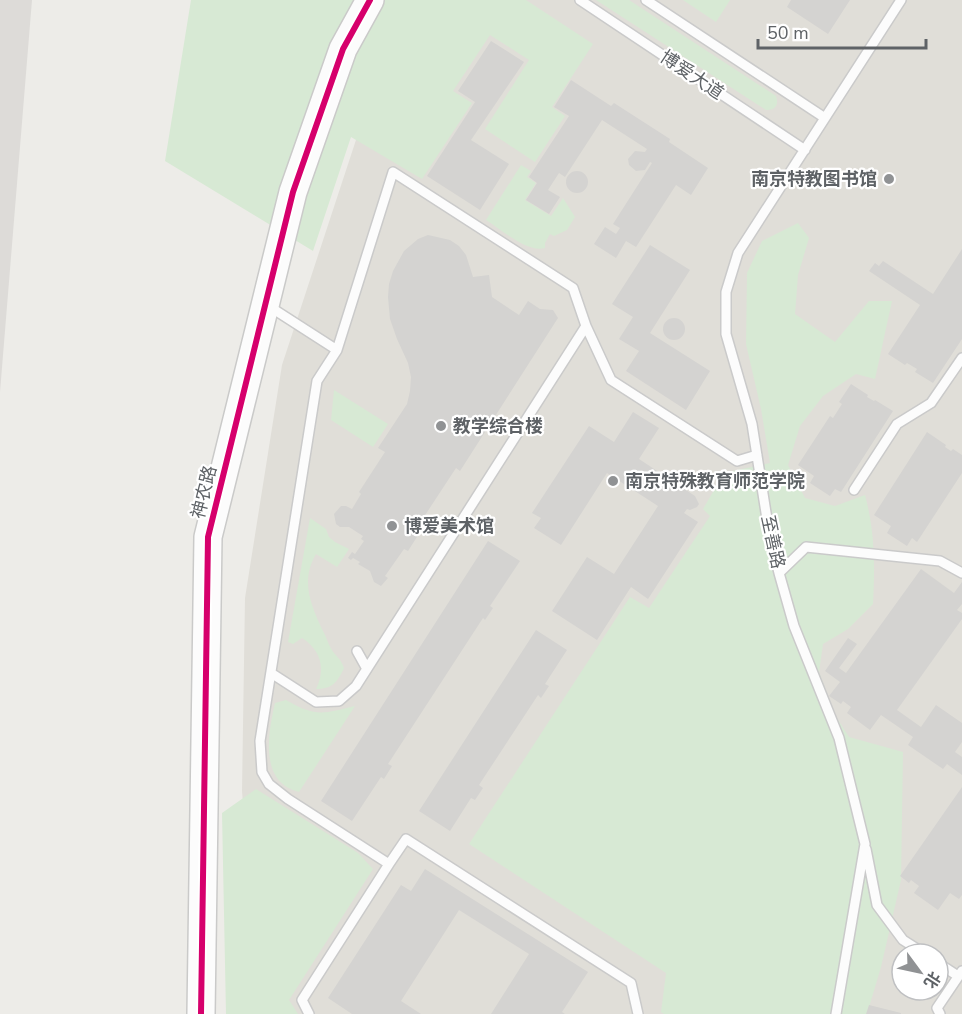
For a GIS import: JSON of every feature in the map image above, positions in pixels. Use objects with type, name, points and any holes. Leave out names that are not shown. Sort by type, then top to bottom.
[{"type":"street","name":"神农路","points":[[201,1014],[208,537],[297,181],[344,49],[370,0]]},
{"type":"lane","name":"博爱大道","points":[[580,0],[805,150]]},
{"type":"lane","name":"博爱大道","points":[[646,0],[825,118]]},
{"type":"lane","name":"至善路","points":[[836,1014],[865,844],[839,738],[794,626],[770,538],[752,424],[726,334],[726,292],[738,253],[901,0]]},
{"type":"lane","points":[[389,864],[288,799],[269,784],[262,772],[260,741],[317,381],[337,350],[393,172],[573,288],[586,326],[611,380],[737,461],[757,454]]},
{"type":"lane","points":[[265,304],[337,350]]},
{"type":"lane","points":[[271,673],[316,702],[339,701],[356,686],[586,326]]},
{"type":"lane","points":[[854,490],[897,424],[932,403],[962,358]]},
{"type":"lane","points":[[779,573],[806,547],[940,561],[962,573]]},
{"type":"lane","points":[[357,651],[367,669]]},
{"type":"lane","points":[[309,1014],[302,1000],[406,839],[631,983],[638,1014]]},
{"type":"lane","points":[[865,844],[877,905],[906,942]]},
{"type":"lane","points":[[937,1012],[960,974]]},
{"type":"shaded area","points":[[0,0],[32,0],[0,392]]},
{"type":"shaded area","name":"南京特殊教育师范学院","points":[[402,0],[962,0],[962,1014],[260,1014],[242,791],[245,598],[282,365]]},
{"type":"green space","points":[[191,0],[526,0],[593,44],[552,107],[565,116],[535,162],[485,129],[529,60],[490,35],[453,91],[472,103],[422,179],[351,137],[313,251],[165,161]]},
{"type":"green space","points":[[596,0],[629,0],[776,96],[776,106],[766,110]]},
{"type":"green space","points":[[683,0],[730,0],[716,22]]},
{"type":"green space","points":[[521,165],[531,171],[527,177],[536,183],[525,200],[551,216],[563,198],[575,217],[567,230],[554,236],[550,234],[545,248],[538,249],[523,244],[486,220]]},
{"type":"green space","points":[[798,223],[809,238],[798,275],[795,314],[835,342],[869,301],[892,301],[875,379],[856,374],[823,396],[800,426],[788,465],[805,498],[835,506],[865,495],[871,522],[873,549],[873,604],[848,629],[823,644],[819,672],[835,715],[849,737],[903,752],[901,880],[881,967],[867,1014],[664,1014],[661,1012],[666,973],[469,844],[630,597],[649,608],[710,516],[703,509],[724,473],[770,463],[761,409],[746,344],[747,273],[762,241]]},
{"type":"green space","points":[[334,390],[388,424],[373,447],[331,420]]},
{"type":"green space","points":[[310,518],[326,529],[329,537],[335,542],[349,549],[337,567],[316,554],[311,564],[308,584],[311,603],[331,648],[344,668],[333,684],[326,688],[316,689],[321,667],[314,648],[302,638],[293,644],[288,642]]},
{"type":"green space","points":[[286,700],[305,709],[319,712],[355,706],[299,792],[286,787],[277,778],[269,755],[270,729],[275,703]]},
{"type":"green space","points":[[256,789],[358,853],[373,869],[289,1000],[298,1014],[226,1014],[222,813]]},
{"type":"building","points":[[791,0],[850,0],[828,34],[787,7]]},
{"type":"building","points":[[491,41],[524,62],[471,140],[509,164],[480,210],[427,176],[475,102],[458,91]]},
{"type":"building","points":[[571,80],[611,106],[614,103],[670,139],[669,142],[708,168],[691,195],[676,185],[636,247],[626,241],[616,258],[594,244],[605,227],[616,234],[620,228],[613,224],[652,163],[650,162],[645,170],[636,171],[629,165],[628,159],[635,151],[645,152],[647,149],[602,120],[565,177],[559,173],[548,190],[560,197],[549,214],[526,200],[537,183],[529,177],[569,116],[554,107]]},
{"type":"building","points":[[577,171],[585,174],[588,182],[585,190],[577,193],[569,190],[566,182],[569,174]]},
{"type":"building","name":"教学综合楼","points":[[428,235],[450,240],[459,246],[466,255],[473,277],[489,275],[492,297],[519,315],[528,301],[540,309],[553,310],[558,318],[460,471],[456,468],[418,526],[422,529],[408,551],[404,549],[385,576],[388,578],[381,586],[374,582],[370,571],[358,564],[360,562],[348,558],[352,552],[355,554],[364,541],[361,539],[363,536],[349,527],[340,527],[336,524],[334,514],[341,506],[352,509],[361,494],[359,492],[385,452],[378,448],[407,404],[411,377],[408,363],[390,319],[389,284],[404,251],[418,239]]},
{"type":"building","points":[[650,245],[690,270],[650,333],[710,371],[686,410],[626,371],[639,351],[619,339],[633,317],[612,304]]},
{"type":"building","points":[[962,249],[962,339],[933,383],[915,372],[917,369],[907,363],[905,365],[888,354],[920,305],[869,271],[875,263],[879,266],[883,261],[933,294]]},
{"type":"building","points":[[674,318],[682,321],[685,329],[682,337],[674,340],[666,337],[663,329],[666,321]]},
{"type":"building","points":[[851,384],[868,395],[867,397],[893,411],[841,492],[835,489],[830,496],[810,483],[814,476],[798,465],[830,416],[833,418],[842,404],[839,402]]},
{"type":"building","points":[[633,412],[659,428],[639,459],[695,496],[699,504],[690,510],[687,509],[684,513],[698,522],[648,599],[631,587],[597,640],[552,611],[587,557],[614,574],[658,506],[607,473],[561,545],[534,528],[541,518],[532,513],[589,426],[614,442]]},
{"type":"building","points":[[927,432],[951,451],[953,449],[962,455],[962,473],[917,542],[912,538],[907,546],[887,533],[891,526],[874,515]]},
{"type":"building","points":[[488,541],[520,561],[490,606],[493,608],[485,620],[483,618],[388,764],[392,766],[384,779],[381,777],[352,821],[321,801]]},
{"type":"building","points":[[921,569],[954,593],[962,582],[962,604],[957,610],[962,613],[962,619],[897,710],[921,727],[936,705],[962,723],[962,742],[955,752],[962,757],[962,775],[947,764],[943,769],[908,745],[913,737],[881,715],[870,730],[847,713],[851,707],[829,696],[840,682],[825,671],[848,638],[857,644],[839,668],[846,673]]},
{"type":"building","points":[[536,630],[567,650],[545,684],[549,686],[541,698],[538,695],[479,785],[483,788],[475,800],[471,798],[450,831],[419,811]]},
{"type":"building","points":[[962,787],[962,895],[959,899],[950,893],[938,910],[914,893],[919,886],[911,880],[909,883],[900,876]]},
{"type":"building","points":[[425,869],[588,972],[562,1012],[565,1014],[491,1014],[529,954],[459,910],[401,1001],[421,1014],[352,1014],[328,998],[401,885],[411,891]]},
{"type":"building","points":[[869,1005],[901,1013],[901,1014],[866,1014]]},
{"type":"cycle path","points":[[201,1014],[208,537],[293,192],[343,49],[370,0]]},
{"type":"place","name":"南京特教图书馆","points":[[889,179]]},
{"type":"place","name":"教学综合楼","points":[[441,426]]},
{"type":"place","name":"南京特殊教育师范学院","points":[[613,481]]},
{"type":"place","name":"博爱美术馆","points":[[392,526]]}]
